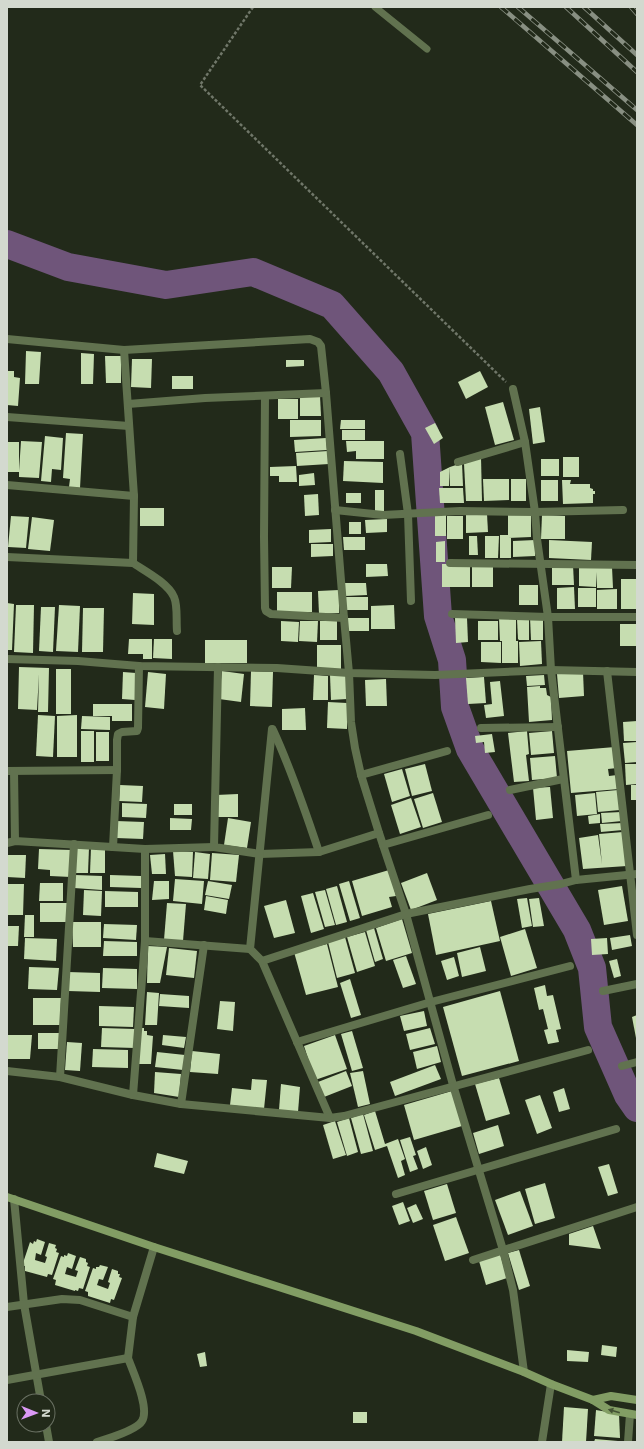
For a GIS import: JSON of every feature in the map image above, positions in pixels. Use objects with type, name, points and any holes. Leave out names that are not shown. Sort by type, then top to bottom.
[{"type":"main road","points":[[10,1198],[154,1247],[416,1331],[594,1400],[609,1410],[634,1415]]},
{"type":"main road","points":[[594,1400],[611,1396],[637,1400]]},
{"type":"street","points":[[7,338],[124,350],[310,339],[318,342],[321,346],[349,673],[351,722],[355,748],[361,775],[406,914],[453,1086],[503,1250],[513,1290],[524,1372]]},
{"type":"street","points":[[124,350],[134,496],[133,563]]},
{"type":"street","points":[[513,389],[525,442],[535,512],[548,617],[551,670],[576,880]]},
{"type":"street","points":[[128,404],[205,398],[326,393]]},
{"type":"street","points":[[265,396],[264,552],[266,611],[271,614],[344,618]]},
{"type":"street","points":[[7,417],[129,426]]},
{"type":"street","points":[[458,462],[525,442]]},
{"type":"street","points":[[400,454],[408,514],[410,601]]},
{"type":"street","points":[[7,485],[134,496]]},
{"type":"street","points":[[335,510],[383,515],[460,511],[535,512],[623,510]]},
{"type":"street","points":[[7,557],[133,563],[157,578],[171,592],[176,605],[177,631]]},
{"type":"street","points":[[450,564],[637,565]]},
{"type":"street","points":[[452,614],[548,617],[637,617]]},
{"type":"street","points":[[7,659],[78,661],[139,666],[278,668],[349,673],[435,675],[551,670],[637,672]]},
{"type":"street","points":[[113,847],[117,740],[118,734],[122,732],[137,731],[138,728],[139,666]]},
{"type":"street","points":[[214,847],[218,667]]},
{"type":"street","points":[[607,671],[634,874],[637,935]]},
{"type":"street","points":[[481,728],[558,727]]},
{"type":"street","points":[[250,949],[272,729],[297,789],[319,852]]},
{"type":"street","points":[[361,775],[447,751]]},
{"type":"street","points":[[117,770],[11,771],[11,842],[74,844],[145,849],[214,847],[260,854],[319,852],[379,833]]},
{"type":"street","points":[[510,790],[564,779]]},
{"type":"street","points":[[383,845],[488,816]]},
{"type":"street","points":[[60,1077],[74,844]]},
{"type":"street","points":[[133,1095],[145,941],[145,849]]},
{"type":"street","points":[[262,961],[406,914],[576,880],[634,874]]},
{"type":"street","points":[[145,941],[250,949],[262,961],[330,1118]]},
{"type":"street","points":[[181,1104],[204,946]]},
{"type":"street","points":[[297,1042],[431,1002],[570,966]]},
{"type":"street","points":[[603,991],[637,984]]},
{"type":"street","points":[[7,1071],[60,1077],[133,1095],[181,1104],[330,1118],[344,1116],[588,1050]]},
{"type":"street","points":[[622,1066],[637,1062]]},
{"type":"street","points":[[396,1194],[616,1129]]},
{"type":"street","points":[[10,1198],[24,1304],[39,1393]]},
{"type":"street","points":[[473,1260],[637,1207]]},
{"type":"street","points":[[97,1442],[133,1428],[141,1424],[143,1420],[143,1401],[128,1358],[134,1317],[154,1247]]},
{"type":"street","points":[[7,1307],[62,1299],[80,1300],[134,1317]]},
{"type":"street","points":[[7,1380],[128,1358]]},
{"type":"street","points":[[542,1442],[551,1384]]},
{"type":"street","points":[[628,1442],[634,1415]]},
{"type":"lane","points":[[375,7],[427,49]]},
{"type":"path","points":[[253,7],[200,85],[513,389]]},
{"type":"building","points":[[26,351],[41,352],[39,384],[25,384]]},
{"type":"building","points":[[81,353],[94,354],[93,384],[81,384]]},
{"type":"building","points":[[105,356],[121,356],[121,383],[106,383]]},
{"type":"building","points":[[132,359],[152,359],[151,388],[131,387]]},
{"type":"building","points":[[286,360],[304,360],[304,366],[286,367]]},
{"type":"building","points":[[7,371],[14,371],[14,377],[20,378],[18,406],[7,405]]},
{"type":"building","points":[[480,371],[488,387],[466,399],[458,382]]},
{"type":"building","points":[[172,376],[193,376],[193,389],[172,389]]},
{"type":"building","points":[[300,396],[320,396],[321,416],[300,416]]},
{"type":"building","points":[[278,399],[298,399],[298,419],[278,419]]},
{"type":"building","points":[[503,402],[514,440],[495,445],[485,407]]},
{"type":"building","points":[[540,407],[545,442],[533,444],[529,409]]},
{"type":"building","points":[[290,420],[321,420],[321,436],[290,437]]},
{"type":"building","points":[[341,420],[365,420],[365,429],[340,429]]},
{"type":"building","points":[[435,423],[443,438],[434,444],[425,428]]},
{"type":"building","points":[[342,430],[365,430],[365,440],[342,440]]},
{"type":"building","points":[[66,433],[83,434],[80,488],[69,487],[70,479],[63,478]]},
{"type":"building","points":[[45,436],[63,438],[61,470],[52,469],[51,482],[41,481]]},
{"type":"building","points":[[326,438],[327,450],[295,452],[294,440]]},
{"type":"building","points":[[21,441],[42,442],[39,478],[19,477],[19,472],[7,472],[7,442],[19,442],[19,471]]},
{"type":"building","points":[[346,441],[384,441],[384,459],[356,459],[356,451],[347,452]]},
{"type":"building","points":[[328,451],[329,464],[297,466],[296,453]]},
{"type":"building","points":[[481,457],[482,501],[466,501],[464,464]]},
{"type":"building","points":[[563,457],[579,457],[579,477],[563,477]]},
{"type":"building","points":[[541,459],[559,459],[559,476],[541,476]]},
{"type":"building","points":[[344,461],[383,462],[383,483],[343,481]]},
{"type":"building","points":[[462,463],[463,486],[450,486],[450,467]]},
{"type":"building","points":[[296,466],[297,482],[279,482],[279,476],[270,476],[270,467]]},
{"type":"building","points":[[450,467],[449,486],[440,486],[440,472]]},
{"type":"building","points":[[314,473],[315,485],[299,486],[299,475]]},
{"type":"building","points":[[483,479],[509,479],[509,500],[484,501]]},
{"type":"building","points":[[511,479],[526,479],[526,501],[511,501]]},
{"type":"building","points":[[541,480],[558,480],[558,501],[541,501]]},
{"type":"building","points":[[562,480],[571,480],[570,484],[590,484],[590,488],[595,491],[595,494],[593,494],[593,503],[563,504]]},
{"type":"building","points":[[439,488],[463,488],[464,503],[440,503]]},
{"type":"building","points":[[375,490],[384,490],[384,511],[375,511]]},
{"type":"building","points":[[346,493],[361,493],[361,503],[346,503]]},
{"type":"building","points":[[318,494],[319,515],[305,516],[304,495]]},
{"type":"building","points":[[140,508],[164,508],[164,526],[140,526]]},
{"type":"building","points":[[487,514],[488,532],[466,533],[466,515]]},
{"type":"building","points":[[508,514],[531,514],[531,537],[508,538]]},
{"type":"building","points":[[435,515],[446,515],[446,536],[435,536]]},
{"type":"building","points":[[542,515],[565,516],[565,539],[541,539]]},
{"type":"building","points":[[11,516],[29,517],[26,548],[8,547]]},
{"type":"building","points":[[447,516],[463,516],[463,539],[447,539]]},
{"type":"building","points":[[32,517],[54,520],[50,551],[28,549]]},
{"type":"building","points":[[387,519],[387,532],[366,533],[365,520]]},
{"type":"building","points":[[349,522],[361,522],[361,534],[349,534]]},
{"type":"building","points":[[331,529],[331,542],[309,543],[309,530]]},
{"type":"building","points":[[500,535],[508,535],[508,538],[511,538],[511,558],[500,558]]},
{"type":"building","points":[[469,536],[477,536],[478,555],[469,555]]},
{"type":"building","points":[[485,536],[499,536],[498,558],[485,558]]},
{"type":"building","points":[[343,537],[365,537],[365,550],[344,550]]},
{"type":"building","points":[[535,540],[535,556],[513,557],[513,541]]},
{"type":"building","points":[[549,540],[592,542],[591,560],[549,558]]},
{"type":"building","points":[[445,541],[445,562],[436,562],[436,542]]},
{"type":"building","points":[[311,544],[333,544],[333,556],[311,557]]},
{"type":"building","points":[[366,564],[387,564],[388,576],[366,577]]},
{"type":"building","points":[[442,564],[470,564],[470,587],[442,587]]},
{"type":"building","points":[[573,565],[574,585],[552,585],[552,566]]},
{"type":"building","points":[[472,566],[493,566],[493,587],[472,587]]},
{"type":"building","points":[[579,566],[612,567],[613,588],[597,588],[597,572],[596,587],[579,586]]},
{"type":"building","points":[[272,567],[292,567],[291,588],[272,588]]},
{"type":"building","points":[[621,579],[637,579],[637,609],[621,609]]},
{"type":"building","points":[[344,583],[366,583],[367,595],[345,596]]},
{"type":"building","points":[[519,585],[538,585],[538,605],[519,605]]},
{"type":"building","points":[[574,587],[575,609],[557,609],[557,588]]},
{"type":"building","points":[[578,588],[596,588],[596,607],[578,607]]},
{"type":"building","points":[[617,589],[617,609],[597,609],[597,590]]},
{"type":"building","points":[[339,590],[339,613],[319,614],[318,591]]},
{"type":"building","points":[[277,592],[312,592],[312,612],[277,612]]},
{"type":"building","points":[[133,593],[154,594],[154,625],[132,624]]},
{"type":"building","points":[[346,597],[368,597],[368,610],[346,610]]},
{"type":"building","points":[[7,603],[14,604],[12,650],[7,650]]},
{"type":"building","points":[[16,605],[34,605],[33,653],[14,652]]},
{"type":"building","points":[[59,605],[80,606],[78,652],[56,651]]},
{"type":"building","points":[[394,605],[395,629],[371,629],[371,606]]},
{"type":"building","points":[[41,607],[55,607],[53,652],[39,651]]},
{"type":"building","points":[[83,608],[104,608],[103,652],[82,652]]},
{"type":"building","points":[[530,617],[543,617],[543,640],[531,640]]},
{"type":"building","points":[[347,618],[369,618],[369,631],[347,631]]},
{"type":"building","points":[[455,618],[467,618],[468,642],[456,643]]},
{"type":"building","points":[[499,618],[516,618],[518,663],[502,663],[502,641],[500,641]]},
{"type":"building","points":[[517,619],[529,619],[529,640],[518,639]]},
{"type":"building","points":[[281,621],[299,622],[298,642],[281,641]]},
{"type":"building","points":[[300,621],[318,621],[317,642],[299,641]]},
{"type":"building","points":[[320,621],[337,621],[337,640],[320,640]]},
{"type":"building","points":[[478,621],[498,621],[498,640],[478,640]]},
{"type":"building","points":[[620,624],[637,624],[637,646],[620,646]]},
{"type":"building","points":[[129,639],[152,639],[152,659],[143,659],[143,654],[128,654]]},
{"type":"building","points":[[154,639],[172,639],[172,659],[153,658]]},
{"type":"building","points":[[205,640],[247,640],[247,663],[205,663]]},
{"type":"building","points":[[541,641],[542,664],[520,666],[519,642]]},
{"type":"building","points":[[481,642],[501,642],[501,663],[481,662]]},
{"type":"building","points":[[317,645],[341,645],[341,669],[317,669]]},
{"type":"building","points":[[19,667],[49,668],[48,712],[38,712],[39,674],[37,710],[18,709]]},
{"type":"building","points":[[56,669],[71,669],[71,714],[56,714]]},
{"type":"building","points":[[222,671],[244,674],[241,702],[219,699]]},
{"type":"building","points":[[251,671],[273,672],[272,707],[250,706]]},
{"type":"building","points":[[123,672],[136,673],[135,700],[122,699]]},
{"type":"building","points":[[148,672],[166,674],[164,709],[145,707]]},
{"type":"building","points":[[583,672],[584,696],[559,698],[557,674]]},
{"type":"building","points":[[347,674],[347,699],[331,700],[330,675]]},
{"type":"building","points":[[314,675],[328,676],[328,700],[313,700]]},
{"type":"building","points":[[544,675],[545,685],[527,686],[526,676]]},
{"type":"building","points":[[484,677],[486,703],[468,704],[466,678]]},
{"type":"building","points":[[386,679],[387,706],[366,706],[365,680]]},
{"type":"building","points":[[500,681],[504,716],[486,718],[484,705],[492,704],[490,682]]},
{"type":"building","points":[[540,686],[540,688],[546,688],[547,695],[551,697],[552,720],[529,722],[527,687]]},
{"type":"building","points":[[328,702],[347,703],[347,729],[327,728]]},
{"type":"building","points":[[93,704],[132,704],[132,721],[112,721],[112,716],[93,716]]},
{"type":"building","points":[[305,708],[306,730],[282,730],[282,709]]},
{"type":"building","points":[[38,715],[55,716],[53,757],[36,756]]},
{"type":"building","points":[[77,715],[77,757],[57,757],[57,716]]},
{"type":"building","points":[[82,716],[110,717],[110,730],[81,729]]},
{"type":"building","points":[[637,721],[637,741],[624,741],[623,722]]},
{"type":"building","points":[[81,731],[94,731],[94,762],[81,762]]},
{"type":"building","points":[[527,731],[529,754],[526,755],[529,781],[514,782],[508,733]]},
{"type":"building","points":[[552,731],[554,753],[531,755],[529,733]]},
{"type":"building","points":[[96,732],[109,732],[109,761],[96,761]]},
{"type":"building","points":[[492,734],[495,752],[485,753],[484,742],[476,743],[475,736]]},
{"type":"building","points":[[637,742],[637,762],[625,763],[623,743]]},
{"type":"building","points":[[615,747],[617,768],[608,769],[609,776],[617,775],[619,789],[571,793],[567,751]]},
{"type":"building","points":[[555,756],[557,778],[532,780],[530,758]]},
{"type":"building","points":[[425,764],[432,791],[412,796],[405,769]]},
{"type":"building","points":[[625,764],[637,764],[637,784],[626,785]]},
{"type":"building","points":[[402,769],[410,796],[392,802],[384,774]]},
{"type":"building","points":[[120,785],[143,786],[142,802],[119,801]]},
{"type":"building","points":[[631,785],[637,785],[637,800],[631,800]]},
{"type":"building","points":[[550,787],[553,818],[536,820],[533,788]]},
{"type":"building","points":[[618,790],[620,810],[598,812],[596,792]]},
{"type":"building","points":[[433,793],[442,822],[423,828],[414,799]]},
{"type":"building","points":[[595,793],[597,814],[577,816],[575,795]]},
{"type":"building","points":[[238,794],[238,817],[216,817],[216,795]]},
{"type":"building","points":[[411,798],[421,827],[400,834],[391,805]]},
{"type":"building","points":[[122,803],[147,804],[146,818],[122,817]]},
{"type":"building","points":[[174,804],[192,804],[192,815],[174,815]]},
{"type":"building","points":[[621,812],[622,821],[602,823],[601,813]]},
{"type":"building","points":[[600,814],[600,823],[589,824],[588,816]]},
{"type":"building","points":[[170,818],[192,819],[191,830],[170,830]]},
{"type":"building","points":[[228,818],[251,822],[247,848],[224,845]]},
{"type":"building","points":[[116,821],[144,822],[143,839],[116,838]]},
{"type":"building","points":[[623,823],[623,830],[601,832],[600,824]]},
{"type":"building","points":[[623,832],[627,866],[583,869],[579,838],[598,835],[602,864],[599,834]]},
{"type":"building","points":[[76,848],[89,848],[88,873],[76,873]]},
{"type":"building","points":[[91,848],[105,848],[105,873],[90,873]]},
{"type":"building","points":[[39,849],[72,850],[71,877],[50,876],[50,870],[38,869]]},
{"type":"building","points":[[173,851],[193,852],[192,877],[175,876]]},
{"type":"building","points":[[195,852],[210,854],[208,879],[193,878]]},
{"type":"building","points":[[212,853],[239,855],[236,882],[210,880]]},
{"type":"building","points":[[165,854],[166,874],[152,874],[150,855]]},
{"type":"building","points":[[7,855],[26,855],[25,878],[7,877]]},
{"type":"building","points":[[389,870],[396,896],[389,897],[392,907],[362,916],[352,881]]},
{"type":"building","points":[[427,873],[437,900],[411,910],[401,883]]},
{"type":"building","points":[[75,875],[102,876],[102,890],[74,888]]},
{"type":"building","points":[[110,875],[141,876],[141,888],[110,887]]},
{"type":"building","points":[[175,879],[204,881],[202,904],[173,901]]},
{"type":"building","points":[[154,881],[169,881],[169,899],[152,900]]},
{"type":"building","points":[[208,881],[232,885],[229,899],[205,895]]},
{"type":"building","points":[[349,881],[360,918],[350,921],[339,884]]},
{"type":"building","points":[[40,883],[63,883],[63,901],[39,901]]},
{"type":"building","points":[[7,884],[24,884],[23,915],[7,915]]},
{"type":"building","points":[[337,886],[347,922],[336,925],[326,889]]},
{"type":"building","points":[[622,886],[628,921],[604,925],[598,890]]},
{"type":"building","points":[[84,890],[102,891],[101,916],[83,915]]},
{"type":"building","points":[[325,890],[335,925],[325,927],[315,892]]},
{"type":"building","points":[[105,891],[138,892],[138,907],[105,907]]},
{"type":"building","points":[[313,893],[324,929],[311,933],[301,896]]},
{"type":"building","points":[[206,896],[228,900],[226,914],[204,910]]},
{"type":"building","points":[[527,898],[532,926],[522,928],[517,899]]},
{"type":"building","points":[[539,898],[544,926],[533,927],[529,899]]},
{"type":"building","points":[[286,900],[295,933],[274,938],[264,906]]},
{"type":"building","points":[[491,901],[500,941],[436,955],[428,914]]},
{"type":"building","points":[[40,903],[69,903],[69,922],[40,922]]},
{"type":"building","points":[[167,903],[186,904],[183,941],[164,940]]},
{"type":"building","points":[[25,915],[34,915],[34,937],[24,937]]},
{"type":"building","points":[[402,919],[412,953],[386,961],[376,928]]},
{"type":"building","points":[[72,922],[101,922],[101,947],[73,947]]},
{"type":"building","points":[[104,924],[137,925],[136,940],[103,938]]},
{"type":"building","points":[[7,926],[19,926],[18,946],[7,946]]},
{"type":"building","points":[[374,928],[383,959],[375,962],[366,930]]},
{"type":"building","points":[[525,929],[537,968],[511,976],[500,937]]},
{"type":"building","points":[[365,932],[375,966],[357,972],[347,937]]},
{"type":"building","points":[[630,935],[632,946],[612,950],[610,938]]},
{"type":"building","points":[[345,937],[355,973],[337,978],[328,942]]},
{"type":"building","points":[[25,938],[57,939],[56,961],[24,959]]},
{"type":"building","points":[[607,938],[608,954],[592,955],[591,939]]},
{"type":"building","points":[[104,941],[137,942],[137,956],[103,956]]},
{"type":"building","points":[[327,944],[338,987],[306,995],[294,952]]},
{"type":"building","points":[[148,946],[167,947],[160,983],[147,983]]},
{"type":"building","points":[[480,947],[486,971],[462,977],[457,953]]},
{"type":"building","points":[[169,948],[197,951],[194,978],[166,975]]},
{"type":"building","points":[[406,956],[416,984],[403,988],[393,960]]},
{"type":"building","points":[[454,957],[459,976],[447,980],[441,961]]},
{"type":"building","points":[[617,959],[621,976],[614,978],[609,961]]},
{"type":"building","points":[[29,967],[59,968],[57,990],[28,989]]},
{"type":"building","points":[[103,968],[137,969],[137,989],[102,988]]},
{"type":"building","points":[[68,972],[100,973],[100,992],[68,991]]},
{"type":"building","points":[[350,979],[361,1015],[351,1018],[340,983]]},
{"type":"building","points":[[545,985],[547,996],[553,995],[561,1029],[556,1030],[559,1042],[548,1044],[544,1030],[548,1029],[543,1009],[539,1010],[534,988]]},
{"type":"building","points":[[500,991],[519,1061],[462,1076],[443,1007]]},
{"type":"building","points":[[147,992],[159,993],[157,1025],[145,1025]]},
{"type":"building","points":[[160,994],[189,996],[189,1008],[159,1006]]},
{"type":"building","points":[[33,998],[61,998],[60,1025],[33,1025]]},
{"type":"building","points":[[220,1001],[235,1002],[233,1031],[217,1029]]},
{"type":"building","points":[[99,1006],[134,1007],[133,1027],[99,1026]]},
{"type":"building","points":[[424,1011],[427,1026],[404,1031],[400,1016]]},
{"type":"building","points":[[637,1015],[637,1038],[636,1038],[632,1017]]},
{"type":"building","points":[[102,1028],[135,1029],[135,1048],[101,1047]]},
{"type":"building","points":[[141,1028],[144,1028],[144,1031],[147,1031],[147,1035],[153,1036],[151,1064],[138,1064]]},
{"type":"building","points":[[430,1028],[435,1044],[410,1050],[406,1034]]},
{"type":"building","points":[[352,1031],[363,1068],[352,1071],[341,1034]]},
{"type":"building","points":[[38,1033],[60,1033],[58,1049],[38,1049]]},
{"type":"building","points":[[7,1035],[32,1035],[30,1059],[7,1059]]},
{"type":"building","points":[[163,1035],[186,1037],[184,1048],[162,1045]]},
{"type":"building","points":[[335,1035],[347,1069],[315,1080],[304,1046]]},
{"type":"building","points":[[67,1042],[82,1043],[80,1071],[65,1070]]},
{"type":"building","points":[[437,1046],[441,1062],[417,1069],[413,1052]]},
{"type":"building","points":[[93,1049],[128,1050],[128,1068],[92,1067]]},
{"type":"building","points":[[192,1051],[220,1054],[218,1074],[190,1072]]},
{"type":"building","points":[[157,1052],[185,1055],[183,1070],[155,1067]]},
{"type":"building","points":[[435,1065],[441,1079],[395,1096],[390,1082]]},
{"type":"building","points":[[346,1071],[352,1086],[324,1097],[318,1082]]},
{"type":"building","points":[[363,1071],[370,1104],[358,1107],[350,1073]]},
{"type":"building","points":[[155,1072],[181,1074],[179,1097],[154,1093]]},
{"type":"building","points":[[499,1078],[510,1114],[486,1121],[475,1084]]},
{"type":"building","points":[[252,1079],[267,1080],[264,1109],[230,1105],[232,1088],[251,1090]]},
{"type":"building","points":[[281,1084],[300,1087],[298,1112],[279,1110]]},
{"type":"building","points":[[564,1088],[570,1109],[559,1112],[553,1092]]},
{"type":"building","points":[[452,1091],[462,1126],[414,1140],[404,1105]]},
{"type":"building","points":[[540,1095],[552,1128],[537,1134],[525,1100]]},
{"type":"building","points":[[375,1111],[385,1144],[398,1139],[405,1159],[401,1161],[405,1175],[398,1178],[387,1146],[375,1150],[364,1115]]},
{"type":"building","points":[[363,1114],[373,1151],[361,1154],[351,1118]]},
{"type":"building","points":[[349,1118],[358,1152],[347,1156],[337,1122]]},
{"type":"building","points":[[335,1121],[346,1155],[333,1159],[323,1125]]},
{"type":"building","points":[[498,1125],[504,1146],[479,1154],[473,1133]]},
{"type":"building","points":[[410,1137],[416,1155],[413,1156],[418,1169],[410,1172],[400,1140]]},
{"type":"building","points":[[426,1147],[432,1165],[423,1169],[417,1151]]},
{"type":"building","points":[[157,1153],[188,1161],[184,1174],[154,1167]]},
{"type":"building","points":[[609,1164],[618,1193],[608,1196],[598,1167]]},
{"type":"building","points":[[545,1183],[555,1218],[535,1224],[525,1189]]},
{"type":"building","points":[[447,1184],[456,1213],[433,1220],[424,1191]]},
{"type":"building","points":[[520,1191],[533,1226],[508,1235],[495,1200]]},
{"type":"building","points":[[403,1202],[410,1221],[399,1225],[392,1206]]},
{"type":"building","points":[[416,1204],[423,1219],[413,1223],[407,1208]]},
{"type":"building","points":[[456,1217],[469,1253],[445,1261],[433,1225]]},
{"type":"building","points":[[593,1226],[601,1249],[569,1245],[569,1234]]},
{"type":"building","points":[[37,1239],[45,1242],[41,1255],[36,1253],[35,1260],[45,1263],[47,1257],[45,1256],[49,1243],[56,1245],[56,1252],[59,1253],[52,1275],[48,1274],[47,1277],[25,1271],[25,1266],[22,1266],[30,1242],[33,1244]]},
{"type":"building","points":[[519,1250],[530,1286],[519,1290],[508,1253]]},
{"type":"building","points":[[68,1253],[76,1256],[72,1269],[67,1267],[65,1274],[76,1277],[78,1271],[75,1270],[80,1257],[86,1259],[86,1262],[88,1263],[87,1266],[90,1267],[83,1289],[79,1288],[78,1291],[55,1285],[56,1280],[53,1279],[61,1256],[67,1256]]},
{"type":"building","points":[[500,1254],[507,1278],[486,1285],[479,1261]]},
{"type":"building","points":[[100,1265],[108,1267],[103,1280],[99,1279],[97,1285],[108,1289],[110,1283],[108,1282],[112,1269],[118,1271],[118,1274],[120,1274],[119,1277],[122,1278],[114,1300],[111,1299],[110,1303],[88,1296],[88,1292],[85,1291],[93,1268],[96,1269],[96,1267],[99,1267]]},
{"type":"building","points":[[602,1345],[617,1347],[616,1357],[601,1355]]},
{"type":"building","points":[[567,1350],[589,1352],[588,1362],[567,1361]]},
{"type":"building","points":[[205,1352],[207,1366],[200,1367],[197,1354]]},
{"type":"building","points":[[564,1407],[588,1409],[586,1442],[562,1442]]},
{"type":"building","points":[[596,1410],[619,1414],[620,1438],[594,1436]]},
{"type":"building","points":[[353,1412],[367,1412],[367,1423],[353,1423]]},
{"type":"building","points":[[595,1439],[618,1441],[618,1442],[594,1442]]},
{"type":"waterway","points":[[7,244],[68,267],[166,285],[253,272],[332,305],[391,372],[425,433],[438,616],[452,660],[455,707],[470,749],[577,930],[592,968],[598,1027],[628,1095],[637,1108]]},
{"type":"railway","points":[[501,7],[637,125]]},
{"type":"railway","points":[[518,7],[637,110]]},
{"type":"railway","points":[[566,7],[637,72]]},
{"type":"railway","points":[[584,7],[637,55]]},
{"type":"railway","points":[[631,7],[637,14]]}]
